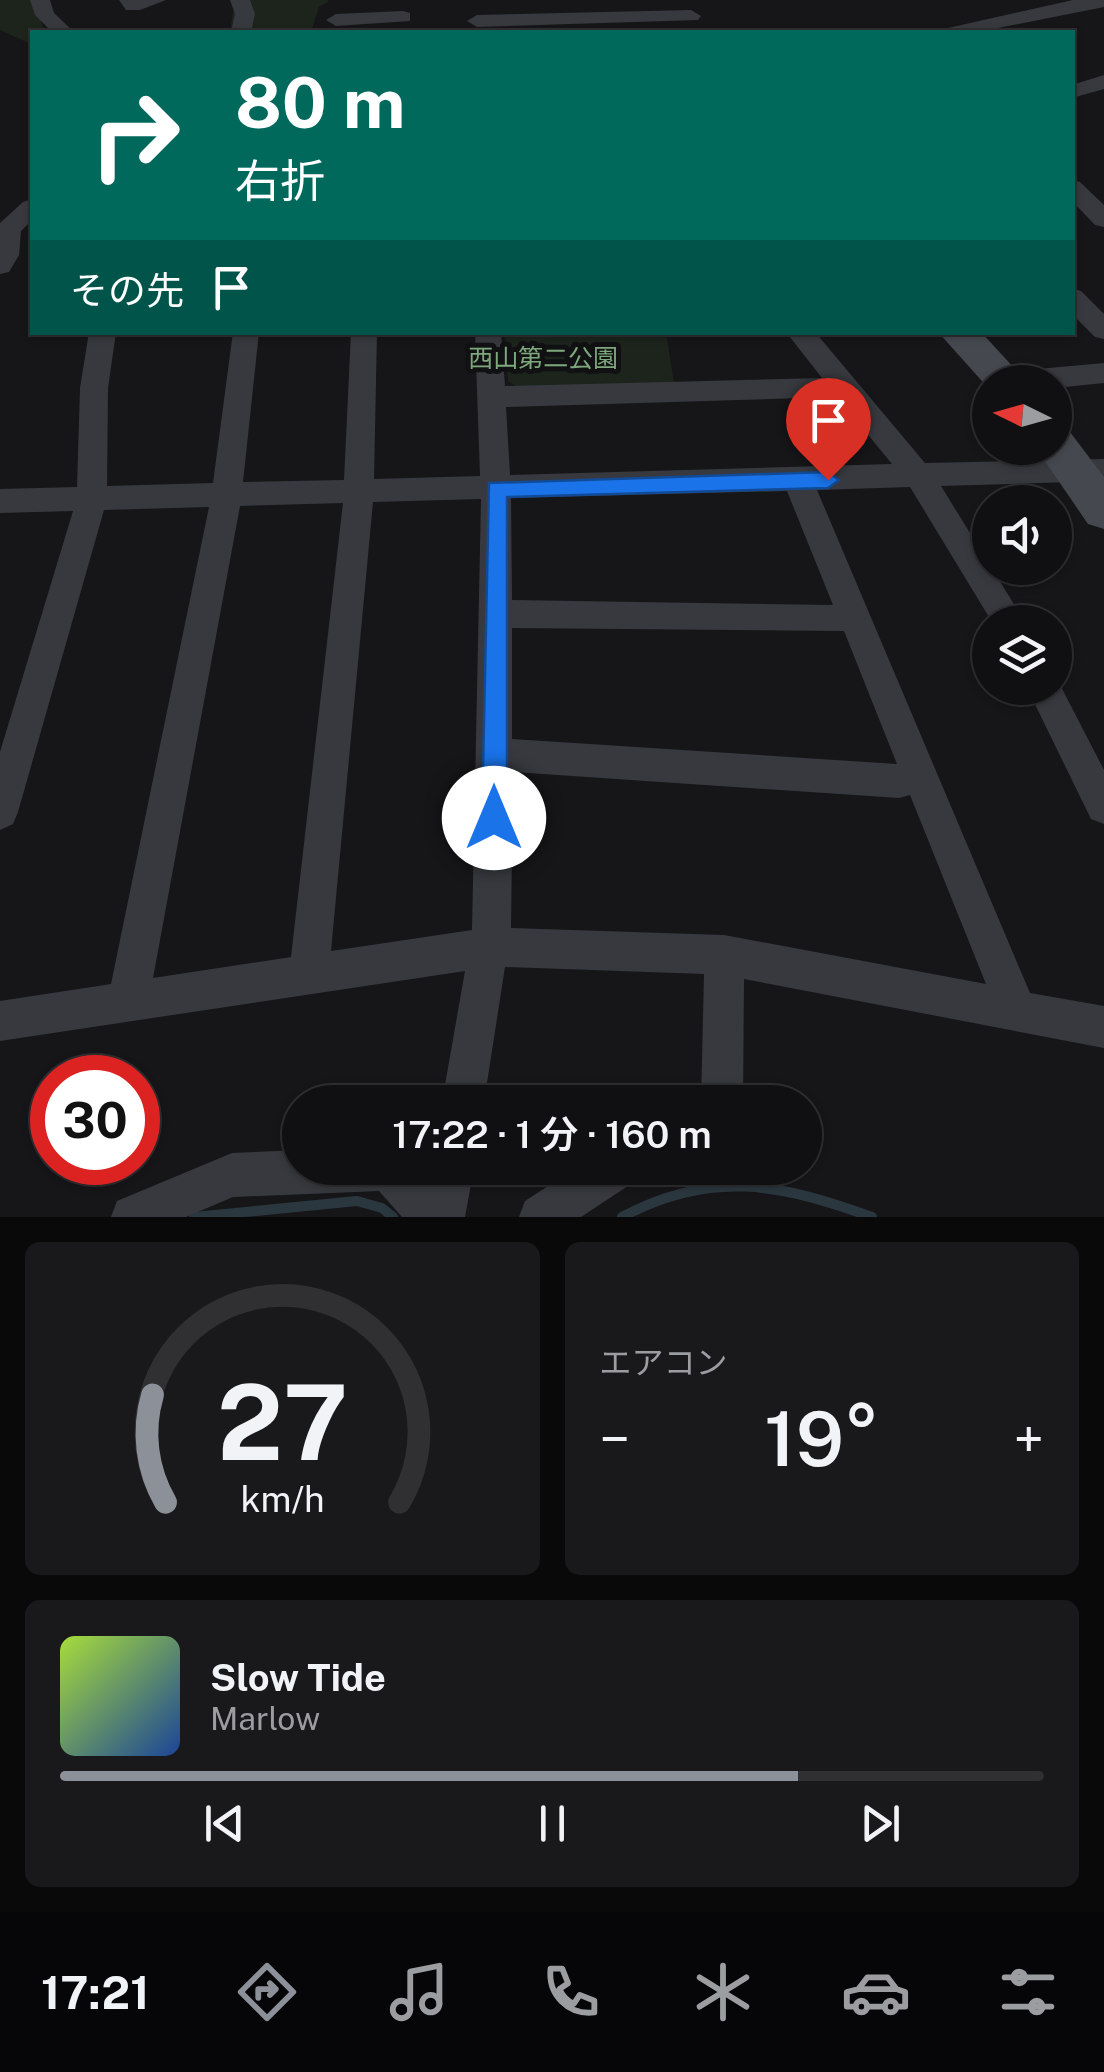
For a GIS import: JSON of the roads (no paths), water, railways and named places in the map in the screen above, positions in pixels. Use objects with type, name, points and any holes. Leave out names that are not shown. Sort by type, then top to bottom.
[{"type":"street","points":[[40,0],[46,15],[62,30]]},
{"type":"street","points":[[128,0],[133,6],[156,0]]},
{"type":"street","points":[[240,0],[245,14],[241,30]]},
{"type":"street","points":[[974,0],[986,24]]},
{"type":"street","points":[[963,30],[986,24],[1068,17],[1104,2]]},
{"type":"street","points":[[477,21],[526,26],[691,16]]},
{"type":"street","points":[[336,18],[402,17]]},
{"type":"street","points":[[1075,91],[1103,83]]},
{"type":"street","points":[[1075,190],[1104,219]]},
{"type":"street","points":[[0,266],[6,255],[9,228],[30,209]]},
{"type":"street","points":[[1075,301],[1104,330]]},
{"type":"street","points":[[0,812],[92,498],[94,388],[102,335]]},
{"type":"street","points":[[128,1001],[227,494],[246,335]]},
{"type":"street","points":[[309,976],[360,493],[364,335]]},
{"type":"street","points":[[466,1085],[491,948],[496,489],[488,335]]},
{"type":"street","points":[[802,335],[920,478],[998,605]]},
{"type":"street","points":[[960,335],[990,365]]},
{"type":"street","points":[[1072,376],[1104,373]]},
{"type":"street","points":[[492,397],[845,385]]},
{"type":"street","points":[[0,500],[920,478],[1078,461],[1104,511]]},
{"type":"street","points":[[798,480],[1016,1008]]},
{"type":"street","points":[[495,614],[853,616]]},
{"type":"street","points":[[1053,705],[1104,807]]},
{"type":"street","points":[[495,754],[899,781],[919,776]]},
{"type":"street","points":[[0,1021],[491,948],[724,955],[1016,1008],[1104,1028]]},
{"type":"street","points":[[722,1085],[724,955]]},
{"type":"street","points":[[132,1217],[232,1175],[388,1169],[432,1217]]},
{"type":"street","points":[[443,1217],[449,1185]]},
{"type":"street","points":[[541,1217],[589,1185]]},
{"type":"waterway","points":[[622,1217],[686,1192],[716,1187],[776,1190],[872,1217]]},
{"type":"waterway","points":[[194,1217],[357,1201],[382,1208],[393,1217]]},
{"type":"park label","name":"西山第二公園","points":[[543,358]]}]
